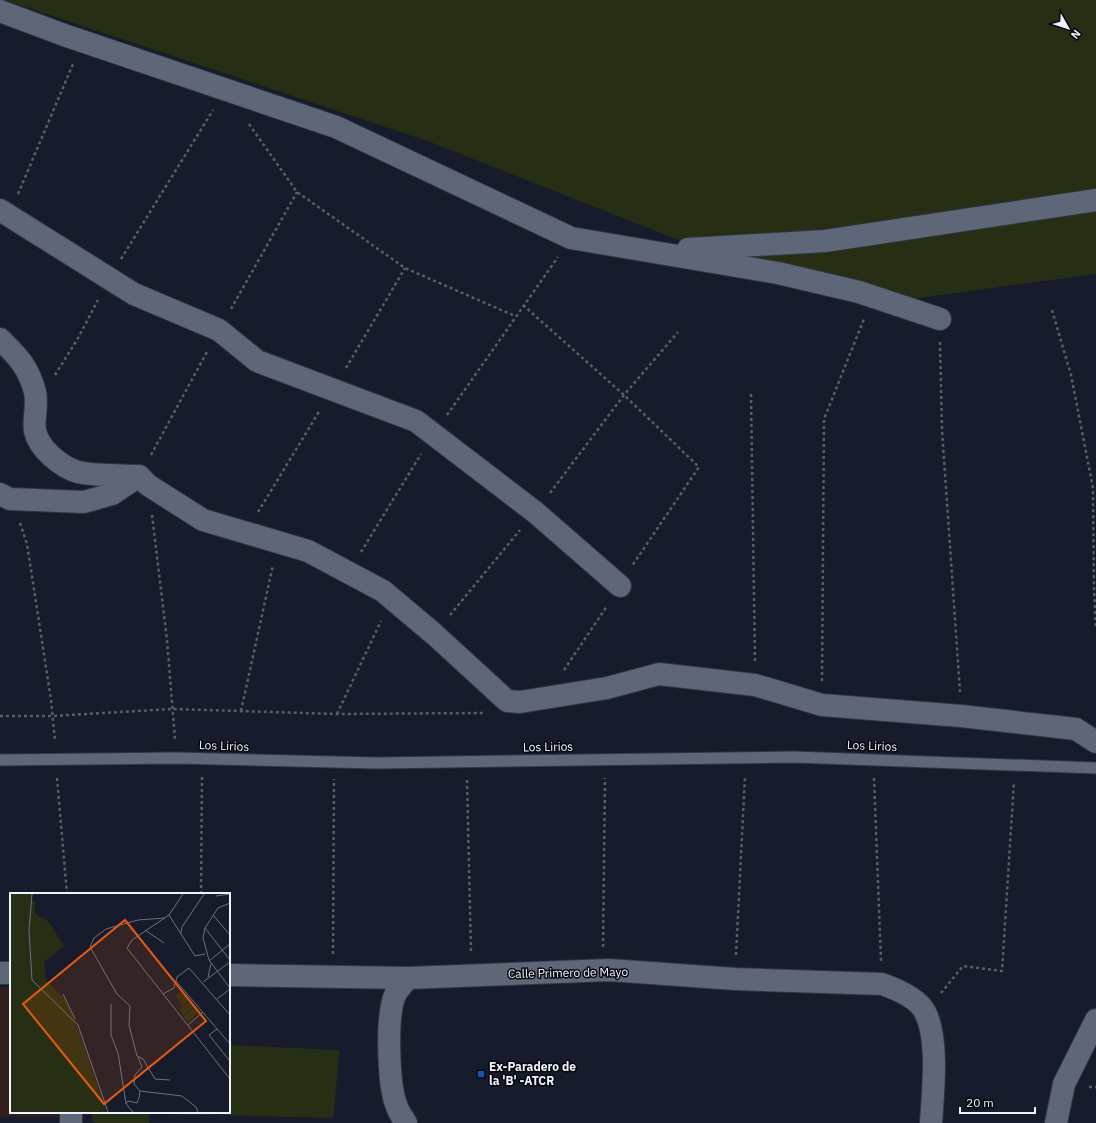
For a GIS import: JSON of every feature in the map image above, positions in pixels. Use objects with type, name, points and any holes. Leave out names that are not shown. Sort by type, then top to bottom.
[{"type":"street","points":[[0,11],[82,41],[336,127],[571,238],[778,273],[873,296],[940,319]]},
{"type":"street","points":[[649,252],[825,241],[1096,200]]},
{"type":"street","points":[[4,213],[134,294],[219,330],[257,361],[416,421],[535,512],[620,586]]},
{"type":"street","points":[[0,339],[21,359],[35,393],[36,432],[44,449],[58,462],[77,472],[144,481],[203,520],[308,552],[383,591],[434,634],[507,701],[520,702],[607,688],[659,674],[755,685],[822,705],[961,716],[1076,728],[1096,742]]},
{"type":"street","points":[[5,496],[84,502],[112,494],[144,481]]},
{"type":"street","name":"Calle Primero de Mayo","points":[[230,975],[408,978],[603,970],[735,980],[882,984],[905,992],[925,1012]]},
{"type":"street","points":[[0,974],[10,973]]},
{"type":"street","points":[[406,1123],[397,1108],[391,1084],[390,1054],[391,1020],[395,995],[408,978]]},
{"type":"street","points":[[925,1012],[932,1039],[934,1062],[931,1123]]},
{"type":"street","points":[[1056,1123],[1064,1084],[1096,1020]]},
{"type":"lane","name":"Los Lirios","points":[[0,760],[202,758],[334,762],[466,762],[794,757],[1096,768]]},
{"type":"path","points":[[4,213],[82,41]]},
{"type":"path","points":[[35,393],[54,376],[77,340],[109,278],[226,90]]},
{"type":"path","points":[[248,122],[297,192],[405,268],[515,316]]},
{"type":"path","points":[[348,573],[434,434],[515,316],[571,238]]},
{"type":"path","points":[[822,705],[824,419],[873,296]]},
{"type":"path","points":[[523,305],[624,395],[699,466]]},
{"type":"path","points":[[1052,310],[1071,375],[1093,488],[1096,629]]},
{"type":"path","points":[[940,319],[942,430],[961,716]]},
{"type":"path","points":[[434,634],[535,512],[624,395],[678,332]]},
{"type":"path","points":[[751,394],[755,685]]},
{"type":"path","points":[[144,481],[167,640],[177,758]]},
{"type":"path","points":[[5,496],[28,544],[52,716],[67,893]]},
{"type":"path","points":[[241,711],[278,543]]},
{"type":"path","points":[[337,714],[392,599]]},
{"type":"path","points":[[0,716],[52,716],[172,709],[337,714],[486,713],[507,701]]},
{"type":"path","points":[[735,980],[746,757]]},
{"type":"path","points":[[201,893],[202,758]]},
{"type":"path","points":[[603,970],[605,759]]},
{"type":"path","points":[[873,759],[882,984]]},
{"type":"path","points":[[333,977],[334,762]]},
{"type":"path","points":[[466,762],[472,975]]},
{"type":"path","points":[[925,1012],[963,966],[1002,971],[1016,765]]},
{"type":"shaded area","points":[[0,987],[10,987],[10,1113],[59,1113],[59,1117],[0,1117]]},
{"type":"green space","points":[[5,0],[1096,0],[1096,274],[910,299],[780,280],[430,142]]},
{"type":"green space","points":[[230,1045],[340,1050],[333,1118],[221,1115],[221,1113],[230,1113]]},
{"type":"green space","points":[[92,1113],[149,1113],[149,1123],[96,1123],[92,1120]]},
{"type":"green space","points":[[214,1113],[214,1115],[156,1114]]},
{"type":"place","name":"Ex-Paradero de la 'B' -ATCR","points":[[481,1074]]}]
